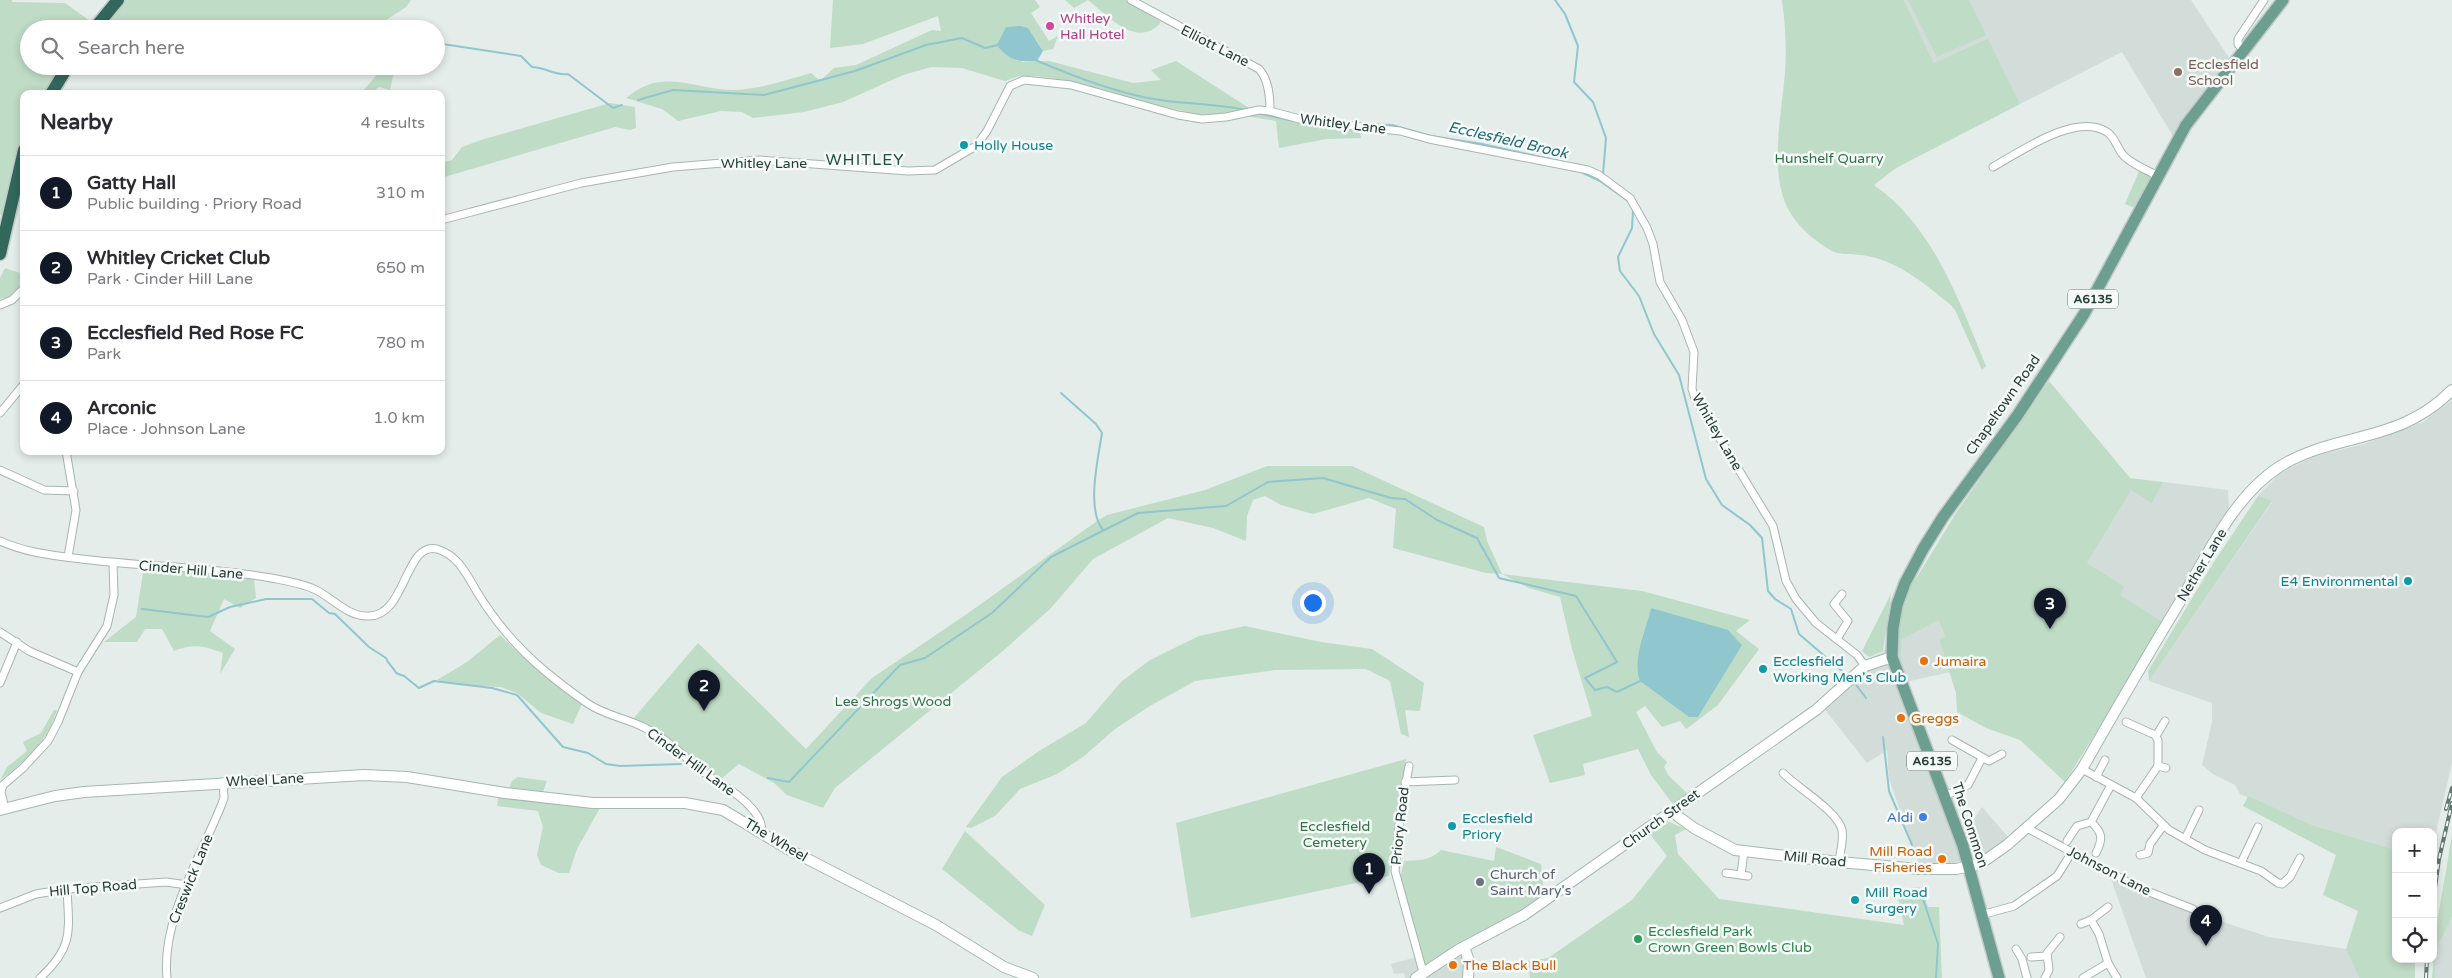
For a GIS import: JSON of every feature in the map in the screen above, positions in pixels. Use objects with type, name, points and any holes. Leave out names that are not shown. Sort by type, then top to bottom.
[{"type":"highway","points":[[101,20],[118,0]]},
{"type":"highway","points":[[53,90],[63,75]]},
{"type":"highway","points":[[0,254],[20,167]]},
{"type":"main road","name":"A6135","points":[[2158,176],[2186,125],[2284,0]]},
{"type":"main road","name":"Chapeltown Road","points":[[1892,657],[1893,628],[1897,605],[1905,583],[1919,556],[1943,517],[2017,416],[2084,314],[2158,176]]},
{"type":"main road","name":"Nether Lane","points":[[1968,868],[1980,864],[2027,828],[2059,799],[2082,769],[2194,577],[2243,499],[2278,467],[2309,453],[2406,424],[2433,407],[2452,390]]},
{"type":"main road","name":"Church Street","points":[[1419,975],[1464,947],[1524,915],[1816,710],[1866,666],[1892,657]]},
{"type":"main road","name":"The Common","points":[[1892,657],[1946,796],[1999,978]]},
{"type":"main road","name":"Wheel Lane","points":[[2,810],[55,796],[84,792],[223,782],[373,775],[407,777],[531,795]]},
{"type":"main road","name":"The Wheel","points":[[531,795],[608,804],[669,803],[700,806],[729,813],[788,849],[936,925],[998,964],[1033,978]]},
{"type":"main road","name":"Mill Road","points":[[1672,812],[1728,848],[1839,862],[1942,870],[1968,868]]},
{"type":"main road","points":[[1464,947],[1469,960],[1468,978]]},
{"type":"street","name":"Elliott Lane","points":[[1131,0],[1176,26],[1259,69],[1266,79],[1270,111]]},
{"type":"street","points":[[2244,50],[2238,44],[2238,39],[2264,0]]},
{"type":"street","name":"Whitley Lane","points":[[445,219],[581,183],[673,167],[760,160],[908,171],[935,170],[976,146],[987,131],[1010,86],[1024,80],[1071,85],[1178,115],[1202,118],[1226,117],[1259,110],[1270,111],[1306,121],[1400,131],[1429,139],[1588,170],[1630,198],[1650,235],[1660,282],[1688,335],[1694,352],[1692,388],[1695,398],[1773,526],[1786,581],[1796,599],[1816,623],[1857,655],[1866,666]]},
{"type":"street","points":[[1993,167],[2068,128],[2093,126],[2101,128],[2113,137],[2123,156],[2158,176]]},
{"type":"street","points":[[0,305],[12,300],[20,292]]},
{"type":"street","points":[[0,413],[20,389]]},
{"type":"street","points":[[67,455],[76,510],[68,557]]},
{"type":"street","points":[[0,470],[44,490],[74,491]]},
{"type":"street","name":"Cinder Hill Lane","points":[[0,541],[33,552],[68,557],[113,563],[209,568],[298,583],[324,594],[349,611],[362,616],[373,616],[383,611],[395,598],[419,554],[429,549],[440,551],[452,557],[461,566],[500,628],[525,655],[589,705],[653,732],[705,773],[733,792],[754,811],[761,823],[762,832]]},
{"type":"street","points":[[2,810],[1,792],[3,785],[23,768],[48,741],[58,722],[78,672],[109,620],[114,595],[113,563]]},
{"type":"street","points":[[1837,639],[1848,620],[1834,604],[1842,594]]},
{"type":"street","points":[[0,632],[29,651],[78,672]]},
{"type":"street","points":[[0,683],[17,642]]},
{"type":"street","points":[[2156,736],[2165,720]]},
{"type":"street","points":[[2126,722],[2156,736],[2162,767],[2136,798]]},
{"type":"street","points":[[1952,740],[1989,761],[2002,754]]},
{"type":"street","points":[[1946,796],[1968,785],[1982,758]]},
{"type":"street","points":[[2096,777],[2105,760]]},
{"type":"street","name":"Priory Road","points":[[1409,766],[1396,877],[1419,975]]},
{"type":"street","points":[[2082,769],[2136,798],[2164,826],[2185,839],[2205,850],[2241,863],[2282,884],[2290,876],[2300,858]]},
{"type":"street","points":[[1783,773],[1799,787],[1812,794],[1840,824],[1843,836],[1839,862]]},
{"type":"street","points":[[1406,782],[1455,780]]},
{"type":"street","name":"Creswick Lane","points":[[167,978],[166,956],[170,930],[187,885],[222,806],[223,782]]},
{"type":"street","points":[[2067,841],[2077,826],[2091,822],[2111,785]]},
{"type":"street","points":[[2185,839],[2200,810]]},
{"type":"street","points":[[2091,822],[2102,838],[2096,853]]},
{"type":"street","points":[[2140,855],[2148,854],[2150,844],[2164,826]]},
{"type":"street","points":[[2241,863],[2258,827]]},
{"type":"street","name":"Johnson Lane","points":[[2027,828],[2140,888],[2192,909]]},
{"type":"street","points":[[1726,873],[1745,876],[1744,850]]},
{"type":"street","points":[[1981,915],[2014,906],[2056,876],[2072,852]]},
{"type":"street","name":"Hill Top Road","points":[[0,908],[27,897],[67,889],[166,882],[187,885]]},
{"type":"street","points":[[40,978],[58,959],[68,940],[67,889]]},
{"type":"street","points":[[2081,924],[2091,920],[2108,907]]},
{"type":"street","points":[[2091,920],[2099,934],[2108,963],[2117,978]]},
{"type":"street","points":[[2045,978],[2049,970],[2047,956],[2060,937]]},
{"type":"street","points":[[2016,949],[2027,978]]},
{"type":"street","points":[[2031,957],[2047,956]]},
{"type":"street","points":[[2083,978],[2108,963]]},
{"type":"shaded area","name":"Ecclesfield School","points":[[1904,0],[2191,0],[2231,61],[2173,136],[2122,52],[2020,104],[1988,40],[1934,63]]},
{"type":"shaded area","points":[[2452,400],[2452,763],[2437,828],[2392,828],[2392,849],[2312,825],[2240,794],[2235,785],[2213,774],[2202,765],[2212,722],[2212,703],[2149,681],[2272,502],[2258,496],[2279,474],[2314,456],[2364,444],[2423,422]]},
{"type":"shaded area","points":[[2163,482],[2228,490],[2229,510],[2163,622],[2119,595],[2124,586],[2087,563],[2131,489],[2152,502]]},
{"type":"shaded area","points":[[1937,618],[1945,636],[1939,639],[1950,672],[1906,682],[1962,829],[1967,829],[1982,807],[2009,838],[1982,857],[1971,855],[1953,865],[1919,864],[1889,779],[1887,750],[1867,763],[1819,702],[1874,656],[1882,653],[1887,646],[1888,635],[1899,636]]},
{"type":"shaded area","points":[[2111,879],[2174,906],[2269,937],[2346,949],[2359,978],[2146,978]]},
{"type":"shaded area","points":[[2452,917],[2452,978],[2435,978],[2437,948]]},
{"type":"shaded area","points":[[1464,944],[1468,978],[1405,978],[1404,973],[1394,974],[1391,964]]},
{"type":"green space","points":[[0,0],[65,3],[89,20],[20,20],[20,75],[57,75],[47,90],[20,90],[20,150],[2,215],[0,215]]},
{"type":"green space","points":[[125,0],[411,0],[406,7],[386,20],[107,20]]},
{"type":"green space","points":[[833,0],[1035,0],[1040,7],[1031,13],[1049,41],[1058,36],[1053,49],[1043,51],[1036,39],[1021,62],[1049,61],[1133,83],[1161,80],[1151,70],[1176,61],[1249,108],[1217,114],[1197,114],[1126,98],[1069,81],[1036,76],[1019,76],[1005,81],[962,68],[931,67],[903,75],[843,102],[804,112],[753,118],[742,112],[721,111],[678,121],[662,109],[626,98],[640,89],[665,82],[678,82],[717,89],[742,90],[811,73],[820,81],[834,68],[856,65],[932,30],[941,31],[938,16],[863,44],[830,48]]},
{"type":"green space","points":[[1065,0],[1088,0],[1074,8]]},
{"type":"green space","points":[[1088,0],[1127,0],[1161,22],[1152,30],[1143,33],[1133,32],[1123,28]]},
{"type":"green space","name":"Hunshelf Quarry","points":[[1782,0],[1904,0],[1934,63],[1988,39],[2020,104],[1896,168],[1874,185],[1895,202],[1929,244],[1955,291],[1966,316],[1986,366],[1982,370],[1951,305],[1912,275],[1891,263],[1863,255],[1838,253],[1830,250],[1806,232],[1787,207],[1779,176],[1778,158],[1786,63]]},
{"type":"green space","points":[[1908,0],[1969,0],[1986,35],[1937,57]]},
{"type":"green space","points":[[393,75],[390,90],[379,87],[375,90],[364,90],[376,76]]},
{"type":"green space","points":[[610,103],[635,107],[636,128],[630,130],[615,127],[445,177],[445,162],[452,160],[462,147]]},
{"type":"green space","points":[[1264,114],[1298,123],[1360,130],[1361,138],[1327,139],[1279,148],[1276,121],[1245,116]]},
{"type":"green space","points":[[2140,169],[2149,173],[2151,177],[2135,208],[2125,204]]},
{"type":"green space","points":[[5,268],[20,273],[20,286],[9,297],[0,299],[0,278]]},
{"type":"green space","points":[[2049,381],[2130,478],[2163,482],[2152,503],[2131,490],[2087,563],[2124,586],[2120,595],[2163,622],[2065,782],[2020,740],[1986,728],[1957,712],[1956,693],[1939,639],[1945,636],[1938,620],[1901,640],[1901,663],[1900,642],[1903,605],[1911,584],[1956,513]]},
{"type":"green space","name":"Lee Shrogs Wood","points":[[1267,466],[1352,466],[1484,527],[1487,541],[1502,574],[1486,573],[1393,548],[1396,509],[1369,498],[1313,514],[1281,505],[1265,496],[1253,500],[1247,516],[1246,541],[1213,528],[1168,518],[1093,559],[1051,608],[1004,650],[835,788],[823,808],[787,795],[774,783],[739,764],[721,779],[704,769],[665,737],[633,719],[698,643],[806,749],[872,678],[964,616],[1097,521],[1107,515],[1205,490]]},
{"type":"green space","points":[[2258,496],[2272,501],[2149,681],[2148,671],[2214,562]]},
{"type":"green space","points":[[195,572],[254,579],[256,598],[240,608],[224,599],[210,631],[235,649],[220,674],[223,653],[198,646],[174,651],[162,629],[145,629],[137,642],[104,642],[136,617],[143,573]]},
{"type":"green space","points":[[1502,574],[1642,591],[1750,620],[1736,631],[1759,649],[1718,705],[1686,729],[1680,721],[1662,727],[1645,706],[1636,712],[1657,752],[1667,762],[1664,767],[1668,775],[1688,794],[1672,803],[1651,775],[1638,749],[1583,764],[1585,775],[1550,783],[1533,735],[1592,716],[1572,649],[1560,597],[1529,588]]},
{"type":"green space","points":[[1891,594],[1883,651],[1869,657],[1862,651]]},
{"type":"green space","points":[[1245,626],[1321,642],[1372,649],[1424,683],[1420,711],[1405,710],[1409,737],[1401,734],[1390,681],[1366,669],[1275,670],[1195,681],[1150,706],[1115,729],[1083,757],[1057,774],[1020,789],[995,816],[971,828],[966,827],[1002,777],[1039,751],[1086,723],[1121,682],[1150,660],[1199,636]]},
{"type":"green space","points":[[500,635],[527,661],[582,704],[573,724],[541,713],[517,693],[501,687],[460,685],[437,680],[467,662]]},
{"type":"green space","points":[[54,710],[57,710],[53,721],[42,741],[19,766],[0,780],[7,767],[27,751],[23,742],[41,733]]},
{"type":"green space","name":"Ecclesfield Cemetery","points":[[1406,759],[1389,876],[1191,918],[1176,823]]},
{"type":"green space","points":[[518,777],[547,781],[543,792],[509,789],[512,781]]},
{"type":"green space","points":[[499,796],[600,808],[577,849],[569,873],[559,873],[541,865],[537,855],[543,827],[538,811],[497,806]]},
{"type":"green space","points":[[2248,796],[2312,825],[2392,849],[2392,963],[2415,963],[2415,978],[2359,978],[2346,949],[2358,911],[2323,895],[2336,855],[2243,806]]},
{"type":"green space","points":[[1669,822],[1686,829],[1675,835],[1678,854],[1719,899],[1904,925],[1897,894],[1913,893],[1913,887],[1922,888],[1928,907],[1939,907],[1942,978],[1530,978],[1528,961],[1548,958],[1632,900],[1667,856],[1650,834]]},
{"type":"green space","points":[[965,831],[1045,905],[1032,936],[1018,930],[942,869]]},
{"type":"green space","points":[[2452,835],[2452,917],[2437,948],[2437,923]]},
{"type":"green space","points":[[1496,847],[1541,864],[1544,896],[1515,917],[1424,965],[1400,879],[1404,861],[1428,858],[1441,850],[1494,861]]},
{"type":"green space","points":[[2433,963],[2435,963],[2435,978],[2432,978]]},
{"type":"water","points":[[1020,26],[1028,28],[1043,51],[1037,61],[1024,61],[1009,57],[997,45],[1006,27]]},
{"type":"water","points":[[1651,608],[1728,630],[1742,645],[1698,717],[1689,717],[1640,681],[1638,672],[1639,654]]},
{"type":"waterway","points":[[1555,0],[1565,14],[1578,46],[1574,82],[1593,102],[1606,138],[1603,174]]},
{"type":"waterway","points":[[638,100],[673,90],[764,95],[855,71],[926,45],[962,38],[985,48],[998,45]]},
{"type":"waterway","points":[[445,44],[521,56],[532,67],[559,74],[568,74],[613,108],[622,105]]},
{"type":"waterway","name":"Ecclesfield Brook","points":[[1035,60],[1099,85],[1126,93],[1165,101],[1232,107],[1245,110]]},
{"type":"waterway","name":"Ecclesfield Brook","points":[[1257,113],[1294,121]]},
{"type":"waterway","name":"Ecclesfield Brook","points":[[1363,124],[1392,125],[1431,136],[1482,144],[1564,162]]},
{"type":"waterway","name":"Ecclesfield Brook","points":[[1579,171],[1600,181],[1628,201]]},
{"type":"waterway","name":"Ecclesfield Brook","points":[[1633,210],[1632,228],[1618,257],[1620,271],[1639,296],[1654,334],[1679,375],[1706,479],[1722,505],[1750,525],[1762,538],[1768,591],[1775,599],[1791,609],[1799,634],[1849,677]]},
{"type":"waterway","points":[[1061,393],[1096,424],[1102,433],[1094,497],[1095,510],[1103,530]]},
{"type":"waterway","points":[[768,778],[789,782],[900,665],[925,658],[992,613],[1051,557],[1138,513],[1226,506],[1268,482],[1323,478],[1391,498],[1405,499],[1437,520],[1477,538],[1499,578],[1576,596],[1617,662],[1585,678],[1595,690],[1607,687],[1617,692],[1640,681]]},
{"type":"waterway","points":[[142,609],[208,617],[230,607],[266,599],[312,599],[329,613],[335,614],[369,647],[386,658],[396,673],[404,676],[419,688],[434,681],[492,688],[517,695],[563,747],[588,753],[606,764],[620,766],[681,764]]},
{"type":"waterway","name":"Ecclesfield Brook","points":[[1854,682],[1866,698]]},
{"type":"waterway","name":"Ecclesfield Brook","points":[[1883,737],[1889,791],[1912,845]]},
{"type":"waterway","name":"Ecclesfield Brook","points":[[1922,896],[1938,944],[1936,978]]},
{"type":"railway","points":[[2446,809],[2452,788]]},
{"type":"railway","points":[[2437,873],[2452,803]]},
{"type":"railway","points":[[2426,978],[2427,963]]},
{"type":"place","name":"Whitley Hall Hotel","points":[[1050,26]]},
{"type":"place","name":"Ecclesfield School","points":[[2178,72]]},
{"type":"place","name":"Holly House","points":[[964,145]]},
{"type":"place","name":"E4 Environmental","points":[[2408,581]]},
{"type":"place","name":"Ecclesfield Red Rose FC","points":[[2050,629]]},
{"type":"place","name":"Jumaira","points":[[1924,661]]},
{"type":"place","name":"Ecclesfield Working Men's Club","points":[[1763,669]]},
{"type":"place","name":"Whitley Cricket Club","points":[[704,711]]},
{"type":"place","name":"Greggs","points":[[1901,718]]},
{"type":"place","name":"Aldi","points":[[1923,817]]},
{"type":"place","name":"Ecclesfield Priory","points":[[1452,826]]},
{"type":"place","name":"Mill Road Fisheries","points":[[1942,859]]},
{"type":"place","name":"Church of Saint Mary's","points":[[1480,882]]},
{"type":"place","name":"Gatty Hall","points":[[1369,894]]},
{"type":"place","name":"Mill Road Surgery","points":[[1855,900]]},
{"type":"place","name":"Ecclesfield Park Crown Green Bowls Club","points":[[1638,939]]},
{"type":"place","name":"Arconic","points":[[2206,946]]},
{"type":"place","name":"The Black Bull","points":[[1453,965]]},
{"type":"district","name":"WHITLEY","points":[[865,160]]}]
